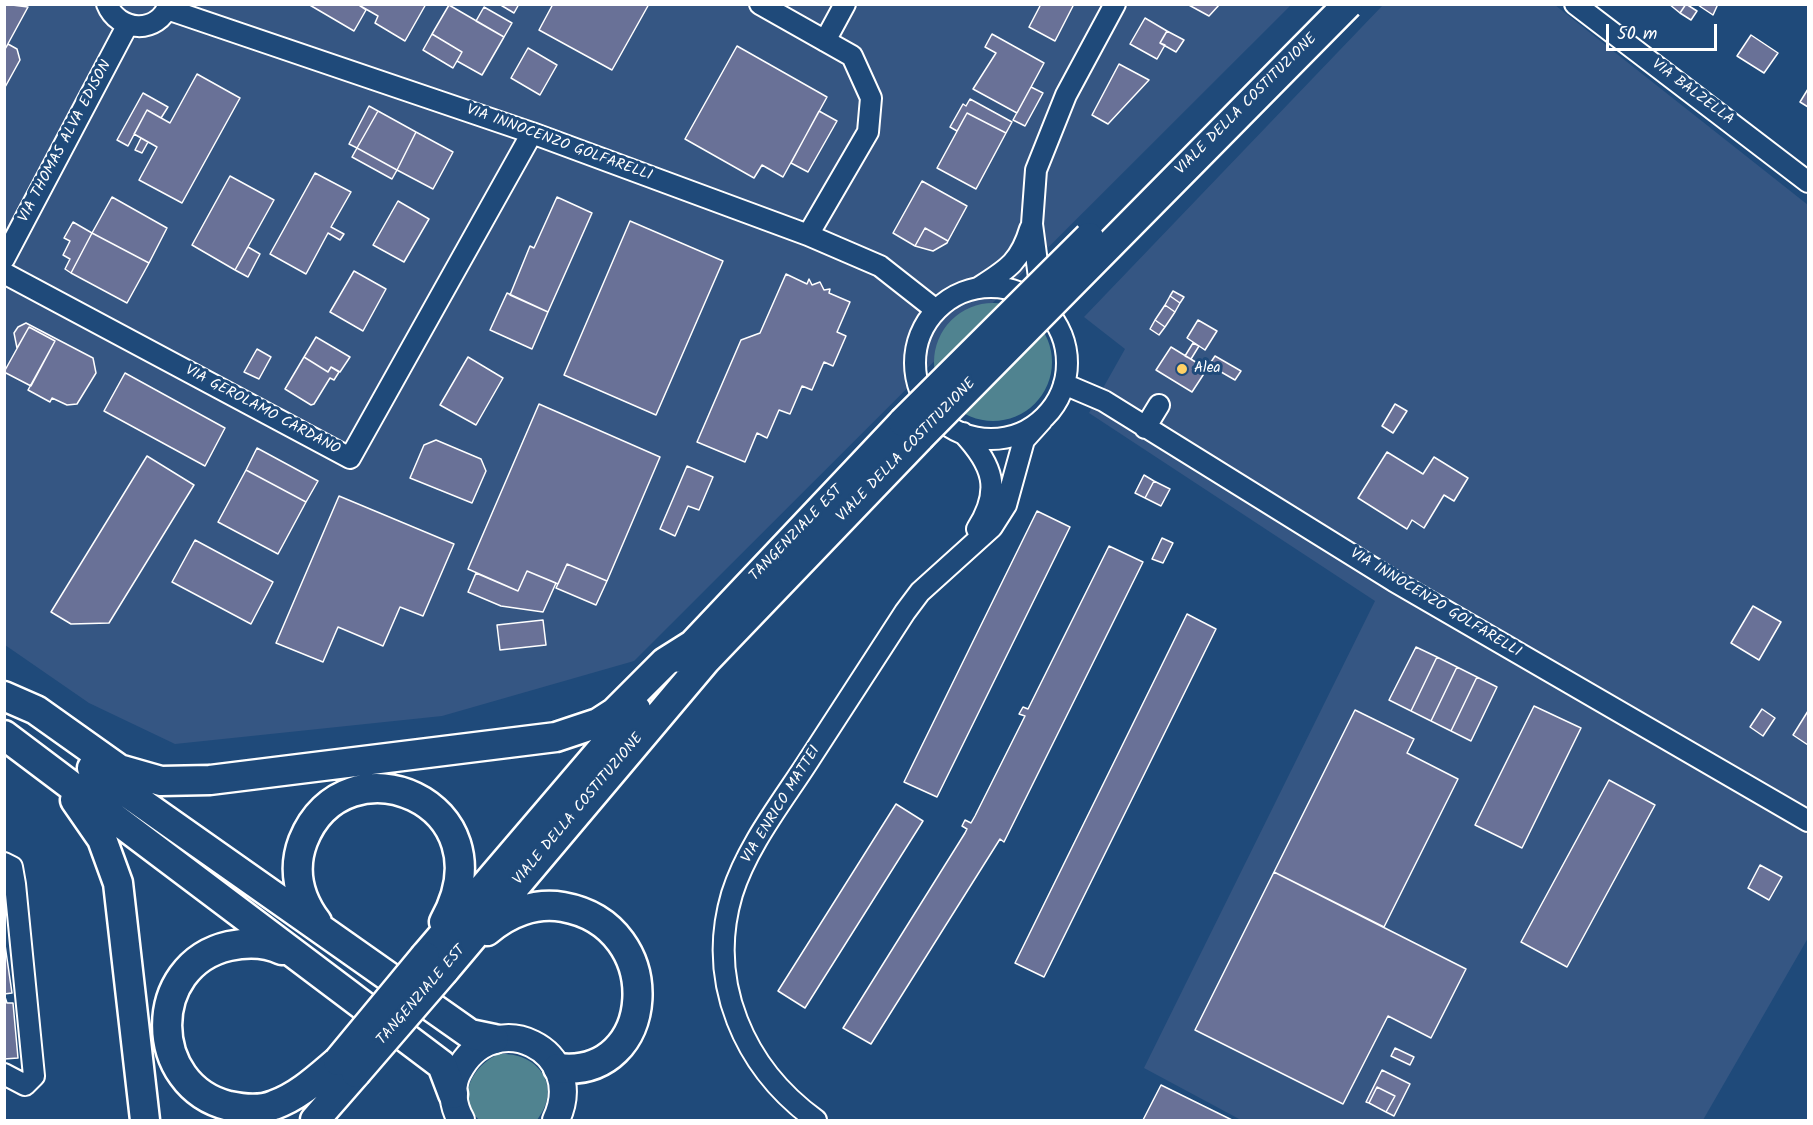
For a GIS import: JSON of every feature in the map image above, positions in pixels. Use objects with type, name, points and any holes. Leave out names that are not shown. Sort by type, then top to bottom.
[{"type":"highway","name":"VIALE DELLA COSTITUZIONE","points":[[488,918],[706,660],[911,430],[1322,4]]},
{"type":"highway","name":"VIALE DELLA COSTITUZIONE","points":[[911,430],[1348,4]]},
{"type":"highway","name":"TANGENZIALE EST","points":[[692,645],[911,430]]},
{"type":"highway","name":"VIALE DELLA COSTITUZIONE","points":[[434,964],[692,645]]},
{"type":"highway","points":[[4,696],[36,710],[119,769],[161,780],[210,780],[556,737],[598,723],[615,712],[665,662],[692,645]]},
{"type":"highway","points":[[4,701],[125,793],[470,1034],[494,1039]]},
{"type":"highway","points":[[4,735],[442,1065],[457,1107]]},
{"type":"highway","points":[[4,741],[76,801],[91,819],[111,859],[118,883],[145,1120]]},
{"type":"highway","points":[[322,929],[306,907],[297,880],[299,853],[309,827],[327,806],[351,792],[378,788],[406,792],[430,805],[449,826],[459,851],[461,879],[434,964]]},
{"type":"highway","points":[[434,964],[513,913],[536,906],[580,910],[614,931],[627,949],[638,986],[633,1023],[624,1039],[611,1054],[576,1070],[558,1068]]},
{"type":"highway","name":"TANGENZIALE EST","points":[[347,1067],[434,964],[488,918]]},
{"type":"highway","points":[[298,957],[272,945],[245,942],[217,949],[194,964],[176,985],[167,1011],[167,1039],[176,1066],[193,1088],[217,1103],[244,1109],[272,1106],[347,1067]]},
{"type":"highway","points":[[285,1120],[347,1067]]},
{"type":"highway","points":[[315,1120],[347,1067]]},
{"type":"highway","points":[[334,1120],[347,1067]]},
{"type":"main road","points":[[457,1107],[456,1076],[464,1060],[477,1047],[494,1039],[513,1038],[531,1042],[547,1053],[558,1068],[564,1095],[562,1117]]},
{"type":"street","points":[[107,4],[112,15],[127,26],[146,26],[154,23],[168,7]]},
{"type":"street","points":[[760,4],[852,56],[871,98],[868,132],[808,235]]},
{"type":"street","points":[[825,41],[845,4]]},
{"type":"street","points":[[1043,308],[1032,224],[1036,170],[1066,95],[1115,4]]},
{"type":"street","name":"VIA BALZELLA","points":[[1575,4],[1809,182]]},
{"type":"street","name":"VIA INNOCENZO GOLFARELLI","points":[[168,7],[532,133],[808,235],[880,266],[936,310]]},
{"type":"street","name":"VIA THOMAS ALVA EDISON","points":[[4,259],[127,26]]},
{"type":"street","name":"VIA GEROLAMO CARDANO","points":[[4,273],[350,458],[532,133]]},
{"type":"street","points":[[977,288],[1001,288],[1024,294],[1043,308],[1056,324],[1065,343],[1067,363],[1064,384],[1055,403],[1042,420],[1024,431],[1004,438],[983,438],[963,433],[944,423],[930,408],[920,389],[915,368],[916,347],[924,327],[936,310],[955,296],[977,288],[1010,267],[1023,250],[1032,224]]},
{"type":"street","name":"VIA INNOCENZO GOLFARELLI","points":[[1064,384],[1104,401],[1394,581],[1809,821]]},
{"type":"street","points":[[1145,428],[1160,405]]},
{"type":"street","name":"VIA ENRICO MATTEI","points":[[780,1092],[752,1052],[732,1006],[725,976],[724,949],[732,893],[765,828],[905,612],[920,592],[992,527],[1006,505],[1024,440],[1042,420]]},
{"type":"street","name":"VIA ENRICO MATTEI","points":[[963,433],[981,453],[987,465],[992,495],[988,511],[963,551]]},
{"type":"street","points":[[4,862],[12,867],[15,884],[34,1076],[25,1085],[4,1074]]},
{"type":"street","points":[[780,1092],[790,1120]]},
{"type":"street","points":[[780,1092],[816,1120]]},
{"type":"shaded area","points":[[5,5],[1291,5],[634,661],[442,716],[175,744],[89,703],[5,645]]},
{"type":"shaded area","points":[[1383,5],[1555,5],[1808,205],[1808,938],[1703,1120],[1241,1120],[1144,1068],[1375,601],[1089,413],[1125,349],[1084,317]]},
{"type":"green space","points":[[993,303],[1015,308],[1035,320],[1047,340],[1052,362],[1047,384],[1035,404],[1015,416],[993,421],[971,416],[951,404],[939,384],[934,362],[939,340],[951,320],[971,308]]},
{"type":"green space","points":[[499,1054],[525,1059],[543,1074],[548,1095],[537,1120],[479,1120],[472,1111],[468,1102],[470,1082],[482,1066]]},
{"type":"building","points":[[4,4],[28,7],[4,51]]},
{"type":"building","points":[[308,4],[357,4],[366,10],[354,31]]},
{"type":"building","points":[[357,4],[426,4],[405,41],[375,23],[378,16]]},
{"type":"building","points":[[499,4],[519,4],[514,13]]},
{"type":"building","points":[[553,4],[649,4],[612,70],[539,30]]},
{"type":"building","points":[[1041,4],[1074,4],[1055,41],[1029,27]]},
{"type":"building","points":[[1187,4],[1220,4],[1209,16]]},
{"type":"building","points":[[1669,4],[1686,4],[1680,13]]},
{"type":"building","points":[[1686,4],[1697,11],[1691,20],[1680,13]]},
{"type":"building","points":[[1698,4],[1718,4],[1713,15],[1698,5]]},
{"type":"building","points":[[449,5],[504,37],[482,75],[457,61],[462,52],[432,34]]},
{"type":"building","points":[[484,7],[512,23],[504,37],[476,21]]},
{"type":"building","points":[[1145,18],[1167,31],[1160,43],[1165,45],[1157,59],[1130,44]]},
{"type":"building","points":[[1167,31],[1184,40],[1176,52],[1160,43]]},
{"type":"building","points":[[432,34],[462,52],[453,68],[423,50]]},
{"type":"building","points":[[992,34],[1044,63],[1017,113],[973,89],[996,53],[985,47]]},
{"type":"building","points":[[1751,35],[1778,53],[1764,73],[1737,56]]},
{"type":"building","points":[[8,44],[17,49],[20,60],[4,89],[4,51]]},
{"type":"building","points":[[737,46],[827,97],[783,177],[762,165],[754,178],[685,139]]},
{"type":"building","points":[[528,48],[557,65],[540,95],[511,78]]},
{"type":"building","points":[[1119,64],[1149,80],[1108,124],[1092,115]]},
{"type":"building","points":[[197,74],[240,98],[182,203],[139,180],[157,147],[134,134],[147,110],[170,123]]},
{"type":"building","points":[[1031,87],[1043,93],[1025,126],[1013,120]]},
{"type":"building","points":[[1808,89],[1808,107],[1800,102]]},
{"type":"building","points":[[143,93],[168,107],[161,118],[147,110],[128,146],[117,140]]},
{"type":"building","points":[[970,99],[1012,122],[1006,133],[967,113],[957,131],[950,127],[963,104],[966,106]]},
{"type":"building","points":[[369,106],[378,111],[357,148],[349,144]]},
{"type":"building","points":[[378,111],[416,132],[397,170],[357,148]]},
{"type":"building","points":[[819,111],[837,121],[808,172],[791,163]]},
{"type":"building","points":[[967,113],[1006,133],[976,189],[937,168]]},
{"type":"building","points":[[416,132],[453,152],[433,189],[397,170]]},
{"type":"building","points":[[141,138],[148,142],[142,153],[135,150]]},
{"type":"building","points":[[357,148],[397,170],[392,179],[352,157]]},
{"type":"building","points":[[315,173],[351,192],[331,227],[344,234],[340,240],[328,233],[306,274],[270,254]]},
{"type":"building","points":[[230,176],[274,200],[235,270],[192,245]]},
{"type":"building","points":[[922,181],[967,206],[948,241],[925,228],[915,246],[893,233]]},
{"type":"building","points":[[112,197],[167,228],[149,263],[92,233]]},
{"type":"building","points":[[557,197],[592,213],[548,312],[510,295],[530,246],[534,248]]},
{"type":"building","points":[[398,201],[429,219],[404,262],[373,245]]},
{"type":"building","points":[[630,221],[723,261],[656,415],[564,375]]},
{"type":"building","points":[[73,222],[92,233],[71,273],[65,269],[70,259],[63,255],[70,241],[64,238]]},
{"type":"building","points":[[925,228],[948,241],[947,243],[933,251],[915,246]]},
{"type":"building","points":[[92,233],[149,263],[127,303],[71,273]]},
{"type":"building","points":[[248,247],[260,254],[248,277],[235,270]]},
{"type":"building","points":[[354,271],[386,289],[363,331],[330,312]]},
{"type":"building","points":[[786,274],[807,284],[809,279],[812,285],[820,282],[824,290],[830,289],[829,293],[850,302],[837,332],[846,336],[833,366],[824,362],[812,390],[802,386],[790,414],[779,410],[767,438],[757,433],[745,462],[697,442],[741,340],[760,333]]},
{"type":"building","points":[[1173,291],[1184,297],[1180,303],[1170,296]]},
{"type":"building","points":[[507,293],[548,312],[532,349],[490,330]]},
{"type":"building","points":[[1170,296],[1180,303],[1175,312],[1165,305]]},
{"type":"building","points":[[1165,305],[1175,312],[1165,327],[1155,320]]},
{"type":"building","points":[[1155,320],[1165,327],[1159,335],[1150,329]]},
{"type":"building","points":[[1198,320],[1217,331],[1205,350],[1187,338]]},
{"type":"building","points":[[26,323],[93,358],[96,373],[77,404],[67,405],[52,398],[50,402],[28,390],[55,341],[29,327],[17,348],[14,333],[18,327]]},
{"type":"building","points":[[29,327],[55,341],[31,386],[4,372]]},
{"type":"building","points":[[316,337],[350,357],[340,372],[331,367],[328,372],[304,357]]},
{"type":"building","points":[[1193,343],[1199,346],[1191,359],[1185,356]]},
{"type":"building","name":"Alea","points":[[1171,347],[1207,369],[1192,392],[1156,370]]},
{"type":"building","points":[[257,349],[271,357],[259,379],[244,372]]},
{"type":"building","points":[[1215,356],[1241,371],[1235,380],[1209,365]]},
{"type":"building","points":[[304,357],[328,372],[331,367],[339,372],[334,380],[330,378],[314,404],[311,405],[285,389]]},
{"type":"building","points":[[468,357],[503,378],[476,425],[440,405]]},
{"type":"building","points":[[125,373],[225,428],[205,466],[104,411]]},
{"type":"building","points":[[539,404],[660,457],[607,581],[567,564],[558,584],[527,571],[518,591],[468,569]]},
{"type":"building","points":[[1395,404],[1407,411],[1393,433],[1382,426]]},
{"type":"building","points":[[436,440],[481,459],[486,471],[472,503],[410,478],[424,445]]},
{"type":"building","points":[[257,448],[318,481],[306,502],[246,470]]},
{"type":"building","points":[[1387,452],[1423,474],[1434,457],[1468,478],[1454,501],[1444,495],[1424,528],[1412,520],[1407,529],[1358,498]]},
{"type":"building","points":[[147,456],[194,485],[109,623],[71,624],[51,612]]},
{"type":"building","points":[[687,466],[713,477],[699,510],[688,506],[675,536],[660,529]]},
{"type":"building","points":[[246,470],[306,502],[278,554],[218,522]]},
{"type":"building","points":[[1144,475],[1154,481],[1145,498],[1135,493]]},
{"type":"building","points":[[1154,481],[1170,489],[1161,506],[1145,498]]},
{"type":"building","points":[[339,496],[454,544],[423,616],[400,607],[383,646],[338,627],[323,662],[276,643]]},
{"type":"building","points":[[1037,511],[1070,527],[937,797],[904,782]]},
{"type":"building","points":[[1162,538],[1173,543],[1163,563],[1152,559]]},
{"type":"building","points":[[195,540],[273,582],[251,624],[172,582]]},
{"type":"building","points":[[1109,546],[1143,562],[1004,842],[1000,839],[871,1044],[843,1028],[965,833],[967,829],[962,826],[965,820],[971,823],[975,816],[1025,716],[1019,714],[1023,707],[1028,709]]},
{"type":"building","points":[[567,564],[607,581],[596,605],[556,588]]},
{"type":"building","points":[[527,571],[556,583],[543,612],[501,606],[468,592],[476,573],[518,591]]},
{"type":"building","points":[[1753,606],[1781,622],[1759,660],[1731,643]]},
{"type":"building","points":[[1187,614],[1216,629],[1044,977],[1015,963]]},
{"type":"building","points":[[543,620],[546,645],[500,650],[497,625]]},
{"type":"building","points":[[1416,647],[1437,657],[1411,711],[1389,700]]},
{"type":"building","points":[[1437,657],[1457,667],[1431,721],[1411,711]]},
{"type":"building","points":[[1457,667],[1477,677],[1451,731],[1431,721]]},
{"type":"building","points":[[1477,677],[1497,687],[1471,741],[1451,731]]},
{"type":"building","points":[[1534,706],[1581,728],[1522,848],[1475,825]]},
{"type":"building","points":[[1762,709],[1775,718],[1763,736],[1750,727]]},
{"type":"building","points":[[1355,710],[1414,739],[1407,753],[1458,779],[1384,927],[1274,872]]},
{"type":"building","points":[[1808,711],[1808,745],[1793,735]]},
{"type":"building","points":[[1609,780],[1655,805],[1567,967],[1521,942]]},
{"type":"building","points":[[896,804],[923,821],[805,1008],[778,991]]},
{"type":"building","points":[[1760,865],[1782,877],[1769,900],[1748,888]]},
{"type":"building","points":[[1274,872],[1466,969],[1431,1038],[1388,1016],[1343,1104],[1195,1030]]},
{"type":"building","points":[[4,938],[12,993],[4,994]]},
{"type":"building","points":[[4,994],[7,1003],[13,1003],[18,1058],[4,1059]]},
{"type":"building","points":[[1395,1048],[1414,1057],[1410,1065],[1391,1056]]},
{"type":"building","points":[[1382,1070],[1410,1084],[1394,1116],[1386,1112],[1395,1096],[1377,1087],[1369,1103],[1366,1102]]},
{"type":"building","points":[[1161,1085],[1232,1120],[1143,1120]]},
{"type":"building","points":[[1377,1087],[1395,1096],[1386,1112],[1369,1103]]},
{"type":"place","name":"Alea","points":[[1182,369]]}]
